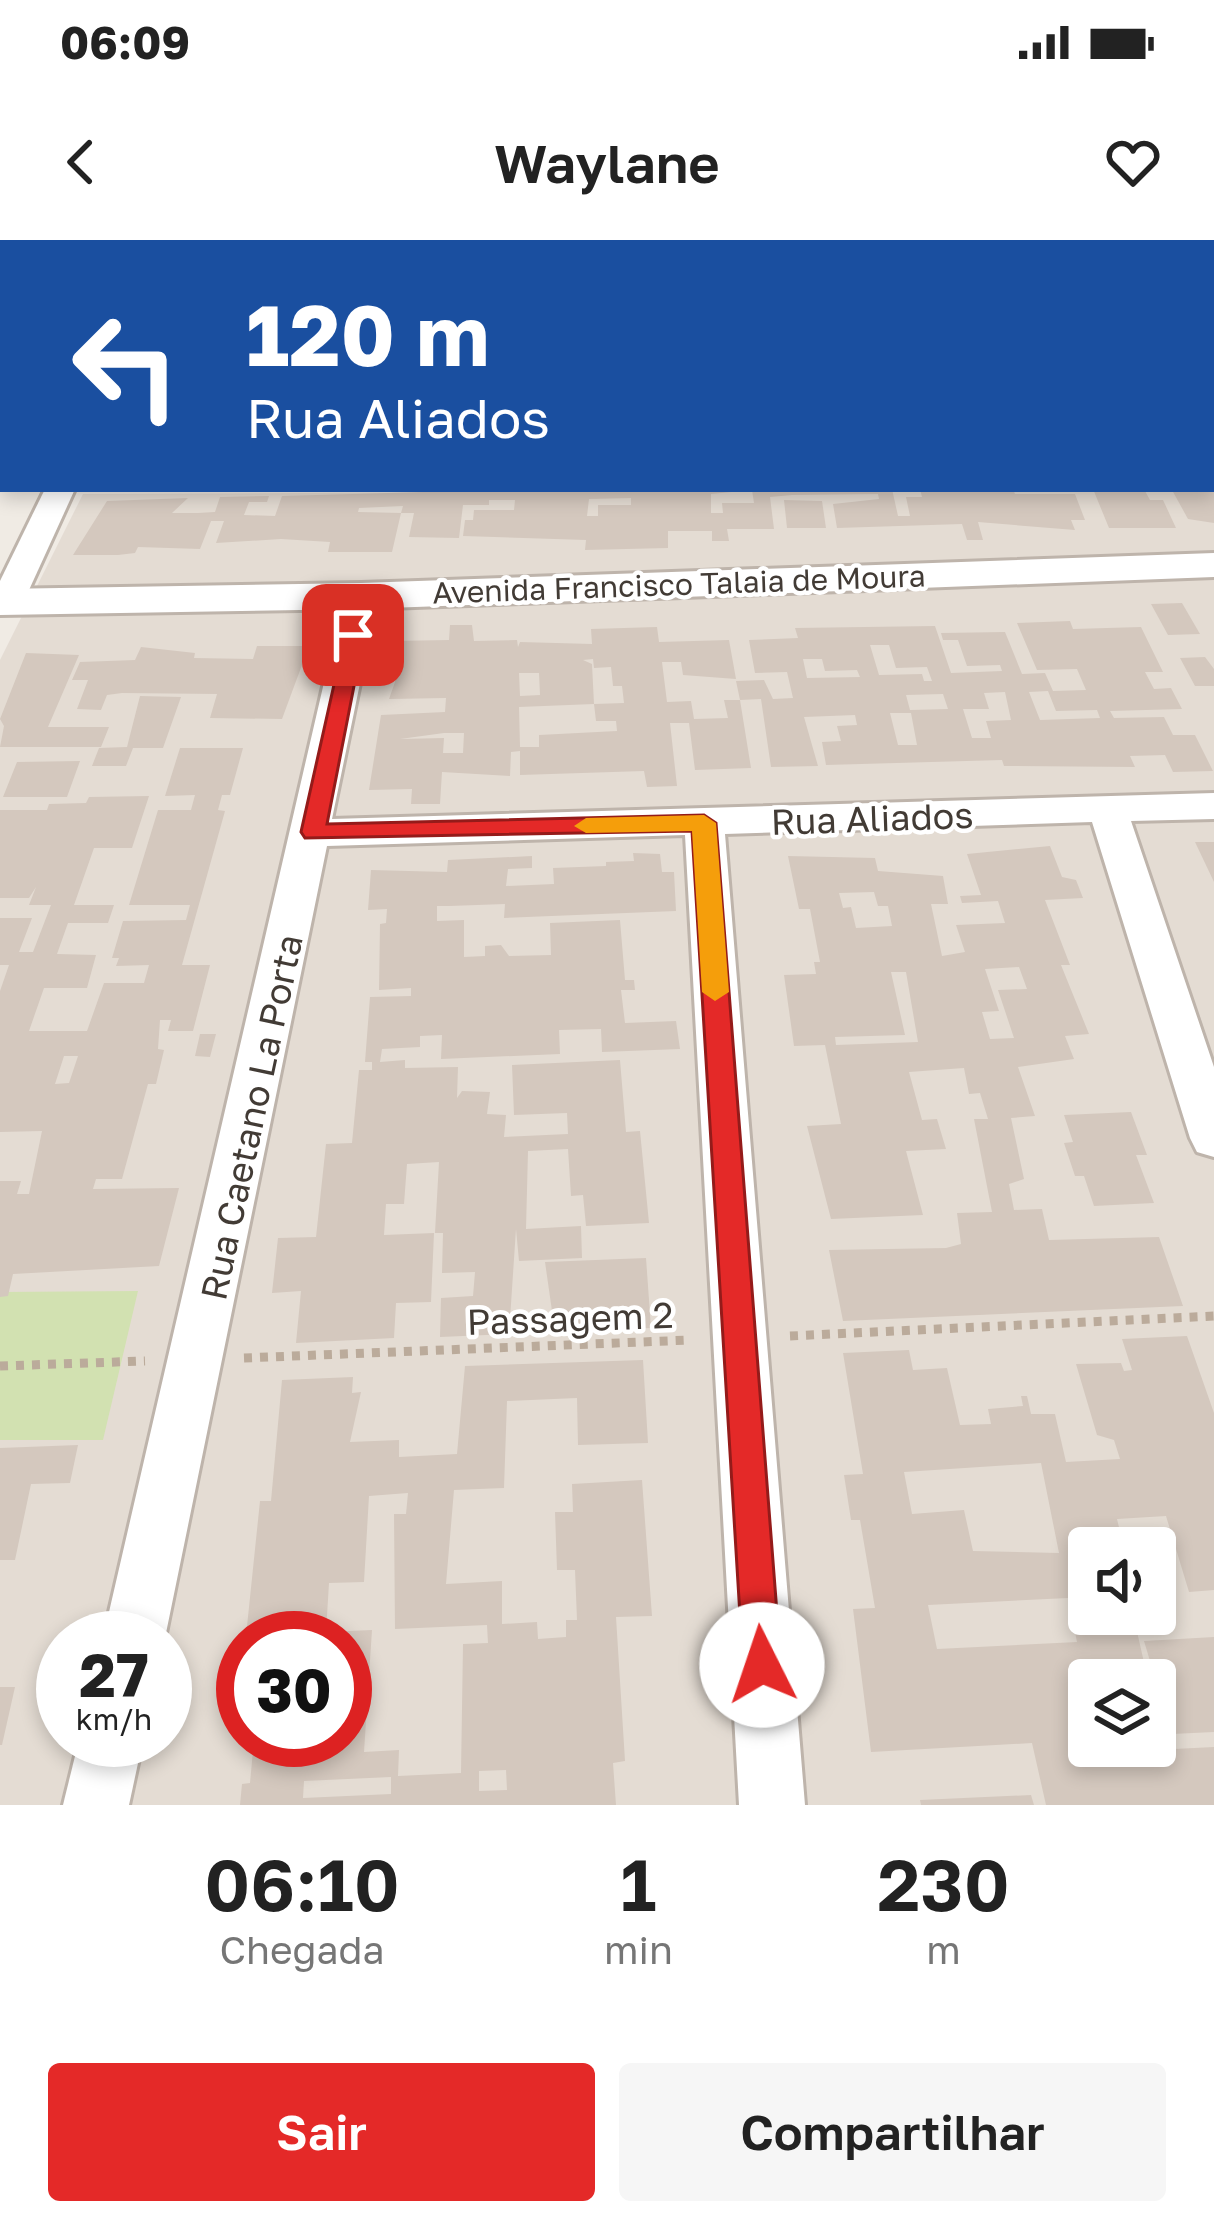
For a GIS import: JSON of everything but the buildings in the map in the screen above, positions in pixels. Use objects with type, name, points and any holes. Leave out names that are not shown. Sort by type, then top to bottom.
[{"type":"street","points":[[2,606],[59,492]]},
{"type":"street","name":"Avenida Francisco Talaia de Moura","points":[[2,606],[1214,565]]},
{"type":"street","name":"Rua Caetano La Porta","points":[[140,1611],[361,596]]},
{"type":"street","name":"Rua Aliados","points":[[313,832],[1214,806]]},
{"type":"street","points":[[1108,810],[1214,1138]]},
{"type":"street","points":[[704,823],[772,1805]]},
{"type":"street","points":[[96,1805],[105,1767]]},
{"type":"path","name":"Passagem 2","points":[[0,1366],[1214,1316]]},
{"type":"shaded area","points":[[1214,492],[1214,1805],[0,1805],[0,660],[83,494]]},
{"type":"green space","points":[[138,1291],[103,1440],[0,1440],[0,1292]]},
{"type":"slow traffic","points":[[586,826],[704,823],[715,992]]},
{"type":"route","points":[[353,635],[313,832],[704,823],[762,1665]]}]
